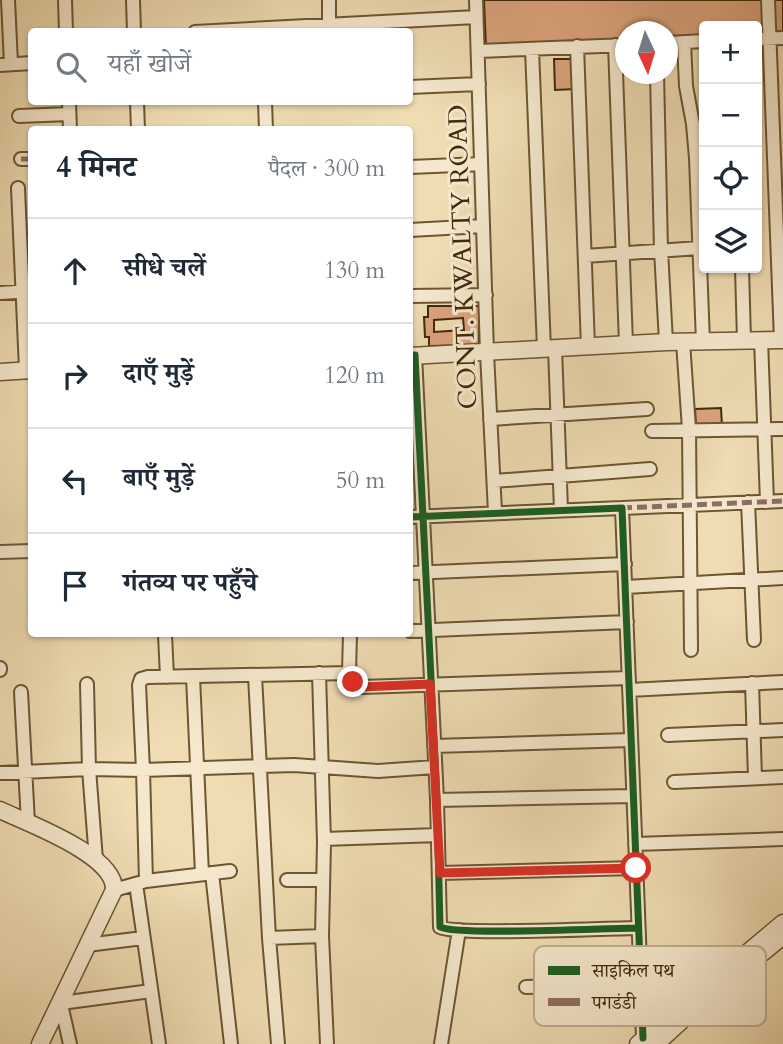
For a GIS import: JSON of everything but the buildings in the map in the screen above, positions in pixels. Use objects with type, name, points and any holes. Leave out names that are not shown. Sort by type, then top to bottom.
[{"type":"street","points":[[8,0],[6,65],[28,63]]},
{"type":"street","points":[[65,0],[66,28]]},
{"type":"street","points":[[133,0],[134,28]]},
{"type":"street","points":[[328,0],[329,24]]},
{"type":"street","name":"CONT. KWALTY ROAD","points":[[476,0],[495,513]]},
{"type":"street","points":[[413,355],[666,342],[782,340],[777,38],[768,0]]},
{"type":"street","points":[[262,28],[476,17]]},
{"type":"street","points":[[678,42],[699,41]]},
{"type":"street","points":[[585,256],[699,248],[694,135],[686,86],[684,42]]},
{"type":"street","points":[[479,51],[615,45]]},
{"type":"street","points":[[577,46],[588,347]]},
{"type":"street","points":[[533,49],[561,510]]},
{"type":"street","points":[[413,87],[479,84]]},
{"type":"street","points":[[621,84],[626,344]]},
{"type":"street","points":[[657,84],[666,342]]},
{"type":"street","points":[[136,105],[138,126]]},
{"type":"street","points":[[265,105],[266,126]]},
{"type":"street","points":[[19,116],[69,108],[69,126]]},
{"type":"street","points":[[413,167],[481,164]]},
{"type":"street","points":[[18,188],[28,331]]},
{"type":"street","points":[[413,230],[483,226]]},
{"type":"street","points":[[700,273],[703,342]]},
{"type":"street","points":[[743,273],[765,430],[767,502]]},
{"type":"street","points":[[0,293],[27,292]]},
{"type":"street","points":[[413,296],[486,295]]},
{"type":"street","points":[[683,342],[689,429],[691,650]]},
{"type":"street","points":[[0,372],[28,370]]},
{"type":"street","points":[[413,370],[426,572],[440,873],[440,927],[459,930],[638,928]]},
{"type":"street","points":[[490,419],[648,409]]},
{"type":"street","points":[[652,431],[783,429]]},
{"type":"street","points":[[494,481],[650,469]]},
{"type":"street","points":[[413,517],[783,501]]},
{"type":"street","points":[[748,502],[754,640]]},
{"type":"street","points":[[622,508],[639,946]]},
{"type":"street","points":[[0,552],[28,551]]},
{"type":"street","points":[[413,573],[625,564]]},
{"type":"street","points":[[626,587],[783,578]]},
{"type":"street","points":[[413,631],[626,622]]},
{"type":"street","points":[[165,637],[167,677]]},
{"type":"street","points":[[350,637],[349,673],[355,685],[362,687],[430,684],[783,682]]},
{"type":"street","points":[[319,673],[324,839],[322,936],[327,1044]]},
{"type":"street","points":[[159,1044],[143,938],[141,679],[349,673]]},
{"type":"street","points":[[256,676],[269,938],[278,1044]]},
{"type":"street","points":[[193,677],[196,768],[230,1044]]},
{"type":"street","points":[[752,683],[755,778]]},
{"type":"street","points":[[87,684],[89,769],[96,860]]},
{"type":"street","points":[[21,692],[27,823]]},
{"type":"street","points":[[668,735],[783,730]]},
{"type":"street","points":[[434,746],[631,740]]},
{"type":"street","points":[[0,773],[321,766],[361,771],[435,768]]},
{"type":"street","points":[[674,782],[783,777]]},
{"type":"street","points":[[437,800],[634,796]]},
{"type":"street","points":[[0,810],[66,841],[96,860],[113,878],[114,890],[40,1044]]},
{"type":"street","points":[[324,839],[438,835]]},
{"type":"street","points":[[635,844],[783,839]]},
{"type":"street","points":[[440,873],[636,868]]},
{"type":"street","points":[[114,890],[141,883],[230,871]]},
{"type":"street","points":[[287,880],[322,880]]},
{"type":"street","points":[[757,946],[783,923]]},
{"type":"street","points":[[442,1044],[459,930]]},
{"type":"street","points":[[269,938],[322,936]]},
{"type":"street","points":[[766,950],[783,936]]},
{"type":"street","points":[[87,945],[143,938]]},
{"type":"street","points":[[526,986],[534,986]]},
{"type":"street","points":[[61,1001],[151,991]]},
{"type":"street","points":[[61,1001],[70,1044]]},
{"type":"street","points":[[646,1042],[664,1026]]},
{"type":"street","points":[[646,1042],[669,1026]]},
{"type":"marked path","points":[[21,159],[28,159]]},
{"type":"marked path","points":[[622,508],[783,501]]},
{"type":"cycle path","points":[[415,355],[437,800],[440,927],[474,931],[638,928]]},
{"type":"cycle path","points":[[413,517],[622,508],[639,946]]},
{"type":"cycle path","points":[[643,1026],[643,1038]]},
{"type":"route","points":[[353,682],[358,687],[430,684],[440,873],[636,868]]}]
